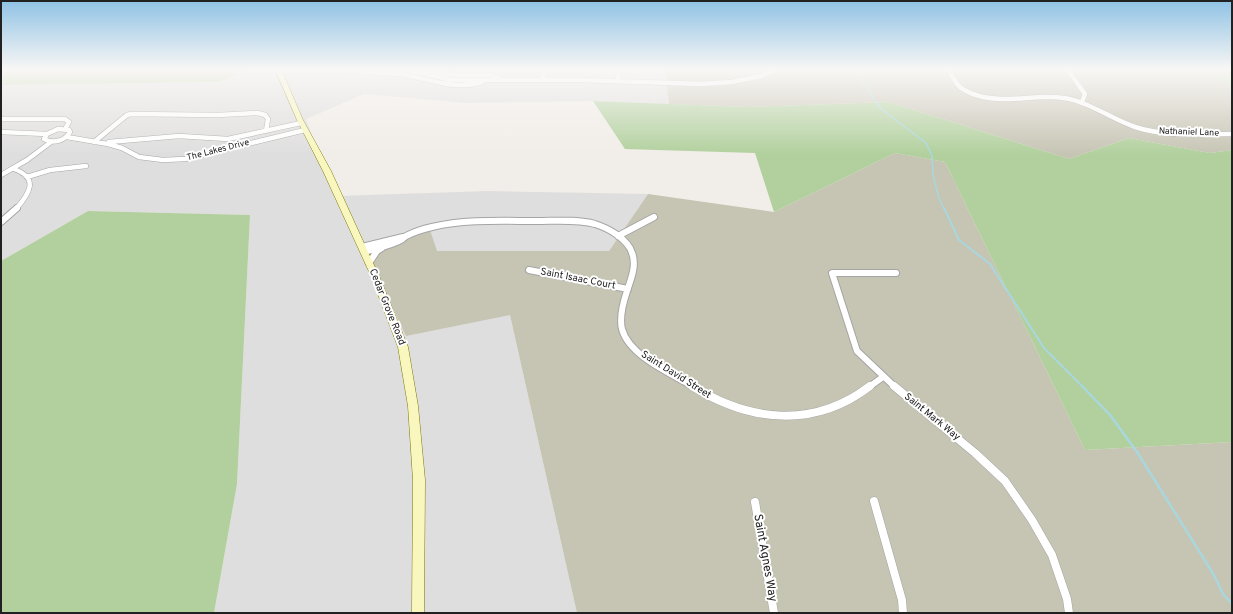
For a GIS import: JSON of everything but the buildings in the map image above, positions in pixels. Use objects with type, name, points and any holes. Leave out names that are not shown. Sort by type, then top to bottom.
[{"type":"main road","name":"Cedar Grove Road","points":[[291,98],[303,126],[327,171],[386,300],[403,347],[413,406],[419,480],[418,613]]},
{"type":"street","name":"Nathaniel Lane","points":[[988,98],[1004,101],[1032,98]]},
{"type":"street","name":"Nathaniel Lane","points":[[1061,98],[1082,102],[1134,127],[1165,133],[1232,134]]},
{"type":"street","points":[[1082,102],[1084,98]]},
{"type":"street","points":[[94,142],[127,115],[132,114],[218,115],[258,113],[265,115],[268,119],[266,131]]},
{"type":"street","points":[[1,119],[65,120],[69,122],[65,129]]},
{"type":"street","name":"The Lakes Drive","points":[[100,143],[179,136],[228,139],[266,131],[303,126]]},
{"type":"street","name":"The Lakes Drive","points":[[51,142],[67,138],[122,148],[139,156],[163,160],[185,159],[303,126]]},
{"type":"street","points":[[1,132],[47,134],[65,129],[69,130],[70,132],[67,138]]},
{"type":"street","points":[[1,175],[14,169],[37,154],[51,142],[44,139],[47,134]]},
{"type":"street","points":[[131,152],[131,146],[145,139]]},
{"type":"street","points":[[27,176],[50,170],[86,166]]},
{"type":"street","points":[[1,222],[21,205],[28,194],[30,182],[27,176],[20,170],[14,169]]},
{"type":"street","points":[[618,236],[654,217]]},
{"type":"street","name":"Saint David Street","points":[[363,249],[387,242],[400,241],[403,238],[448,223],[575,221],[595,224],[611,230],[628,244],[633,256],[633,276],[620,315],[622,330],[630,345],[650,361],[720,402],[745,411],[781,416],[813,414],[844,404],[883,376]]},
{"type":"street","points":[[357,237],[368,242],[387,242]]},
{"type":"street","points":[[369,263],[377,251],[387,242]]},
{"type":"street","name":"Saint Isaac Court","points":[[529,270],[628,289]]},
{"type":"street","name":"Saint Mark Way","points":[[896,273],[832,273],[857,351],[868,363],[975,453],[1005,481],[1032,520],[1052,556],[1067,599],[1070,613]]},
{"type":"street","points":[[874,501],[902,600],[903,613]]},
{"type":"street","name":"Saint Agnes Way","points":[[755,502],[774,613]]},
{"type":"shaded area","points":[[1,98],[356,98],[306,119],[323,164],[339,196],[488,191],[648,194],[609,251],[437,251],[363,246],[510,315],[577,613],[214,613],[237,484],[250,215],[88,211],[1,261]]},
{"type":"shaded area","points":[[406,98],[668,98],[669,104],[593,101],[467,103]]},
{"type":"shaded area","points":[[668,98],[1232,98],[1232,150],[1210,153],[1129,138],[1069,159],[889,102],[749,107],[669,104]]},
{"type":"shaded area","points":[[895,153],[945,162],[1085,450],[1232,442],[1232,613],[577,613],[510,315],[406,336],[363,246],[430,230],[437,251],[609,251],[648,194],[774,212]]},
{"type":"green space","points":[[593,101],[749,107],[889,102],[1069,159],[1129,138],[1210,153],[1232,150],[1232,442],[1085,450],[945,162],[895,153],[774,212],[755,153],[625,149]]},
{"type":"green space","points":[[88,211],[250,215],[237,484],[214,613],[1,613],[1,261]]},
{"type":"waterway","points":[[873,98],[880,108],[926,143],[932,156],[933,175],[939,198],[944,209]]},
{"type":"waterway","points":[[944,208],[959,240],[990,264],[1044,348],[1082,386]]},
{"type":"waterway","points":[[1082,386],[1110,415],[1137,452],[1214,575],[1223,594],[1232,604]]}]
